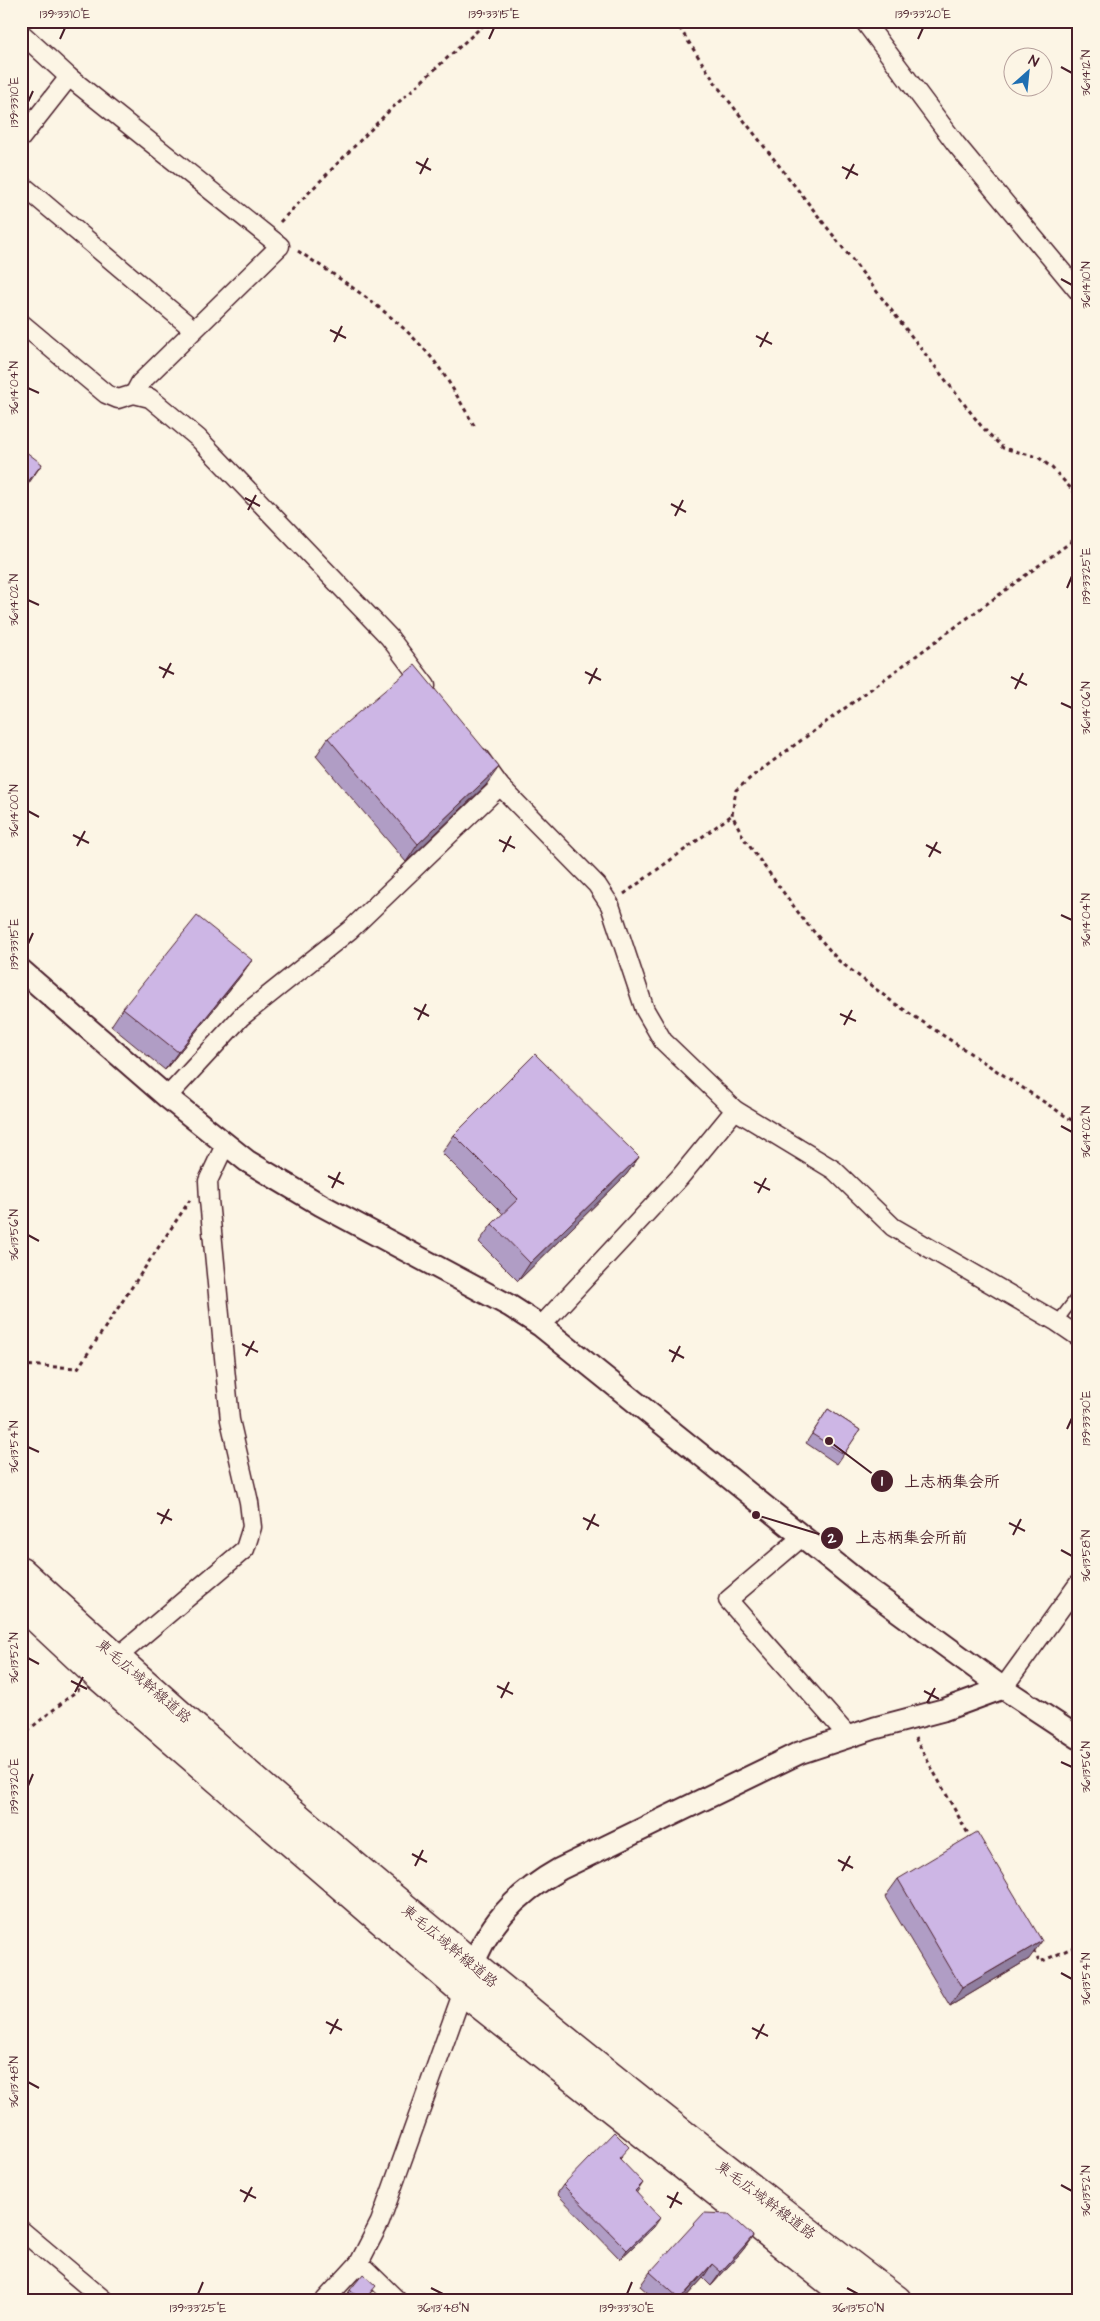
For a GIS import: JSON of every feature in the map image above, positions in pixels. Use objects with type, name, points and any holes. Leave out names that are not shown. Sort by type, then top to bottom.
[{"type":"highway","name":"東毛広域幹線道路","points":[[21,1571],[106,1666],[463,1991],[853,2300]]},
{"type":"highway","name":"東毛広域幹線道路","points":[[21,1604],[106,1666],[472,1966],[717,2162],[897,2300]]},
{"type":"street","points":[[864,21],[956,144],[1079,292]]},
{"type":"street","points":[[21,33],[69,78],[280,246],[140,383],[134,394]]},
{"type":"street","points":[[21,138],[69,78]]},
{"type":"street","points":[[21,184],[194,330]]},
{"type":"street","points":[[21,323],[106,394],[118,398],[134,394],[150,398],[198,438],[389,637],[434,697]]},
{"type":"street","points":[[467,741],[500,786],[596,885],[610,905],[645,1010],[663,1041],[735,1110],[834,1170],[893,1227],[1057,1322],[1079,1337]]},
{"type":"street","points":[[166,1096],[241,1017],[350,930],[500,786]]},
{"type":"street","points":[[21,970],[225,1145],[322,1205],[510,1306],[541,1326],[865,1587],[1002,1688],[1079,1738]]},
{"type":"street","points":[[541,1326],[680,1177],[735,1110]]},
{"type":"street","points":[[106,1666],[245,1549],[252,1527],[249,1502],[230,1420],[208,1181],[225,1145]]},
{"type":"street","points":[[802,1537],[728,1600],[848,1736]]},
{"type":"street","points":[[325,2300],[359,2263],[380,2222],[472,1966],[483,1941],[499,1918],[535,1883],[621,1838],[799,1752],[975,1700],[1002,1688],[1079,1583]]},
{"type":"street","points":[[21,2230],[104,2300]]},
{"type":"street","points":[[359,2263],[397,2300]]},
{"type":"lane","points":[[1057,1322],[1079,1293]]},
{"type":"path","points":[[475,427],[434,362],[406,331],[325,268],[296,249],[280,246],[274,228],[390,110],[488,21]]},
{"type":"path","points":[[675,21],[718,87],[982,427],[1003,448],[1038,457],[1052,468],[1079,497]]},
{"type":"path","points":[[1079,536],[754,775],[736,790],[732,815],[745,840],[774,880],[803,919],[840,961],[894,1003],[1079,1125]]},
{"type":"path","points":[[610,905],[689,844],[732,815]]},
{"type":"path","points":[[21,1365],[78,1368],[192,1197],[208,1181]]},
{"type":"path","points":[[21,1736],[106,1666]]},
{"type":"path","points":[[905,1720],[972,1841]]},
{"type":"path","points":[[1030,1945],[1040,1962],[1079,1944]]},
{"type":"building","points":[[21,448],[42,464],[23,488],[21,486]]},
{"type":"building","points":[[415,665],[499,767],[418,844],[328,738]]},
{"type":"building","points":[[197,916],[252,960],[178,1052],[123,1008]]},
{"type":"building","points":[[535,1054],[639,1157],[530,1263],[492,1224],[518,1199],[454,1135]]},
{"type":"building","points":[[828,1409],[860,1430],[844,1454],[812,1434]]},
{"type":"building","points":[[977,1832],[1042,1941],[962,1988],[898,1879]]},
{"type":"building","points":[[614,2132],[629,2147],[619,2158],[643,2183],[635,2191],[660,2218],[627,2250],[563,2185]]},
{"type":"building","points":[[704,2213],[729,2214],[753,2236],[721,2272],[712,2264],[680,2299],[650,2272]]},
{"type":"building","points":[[363,2274],[376,2286],[364,2300],[361,2300],[350,2290]]},
{"type":"place","name":"上志柄集会所","points":[[829,1441]]},
{"type":"place","name":"上志柄集会所前","points":[[756,1515]]}]
